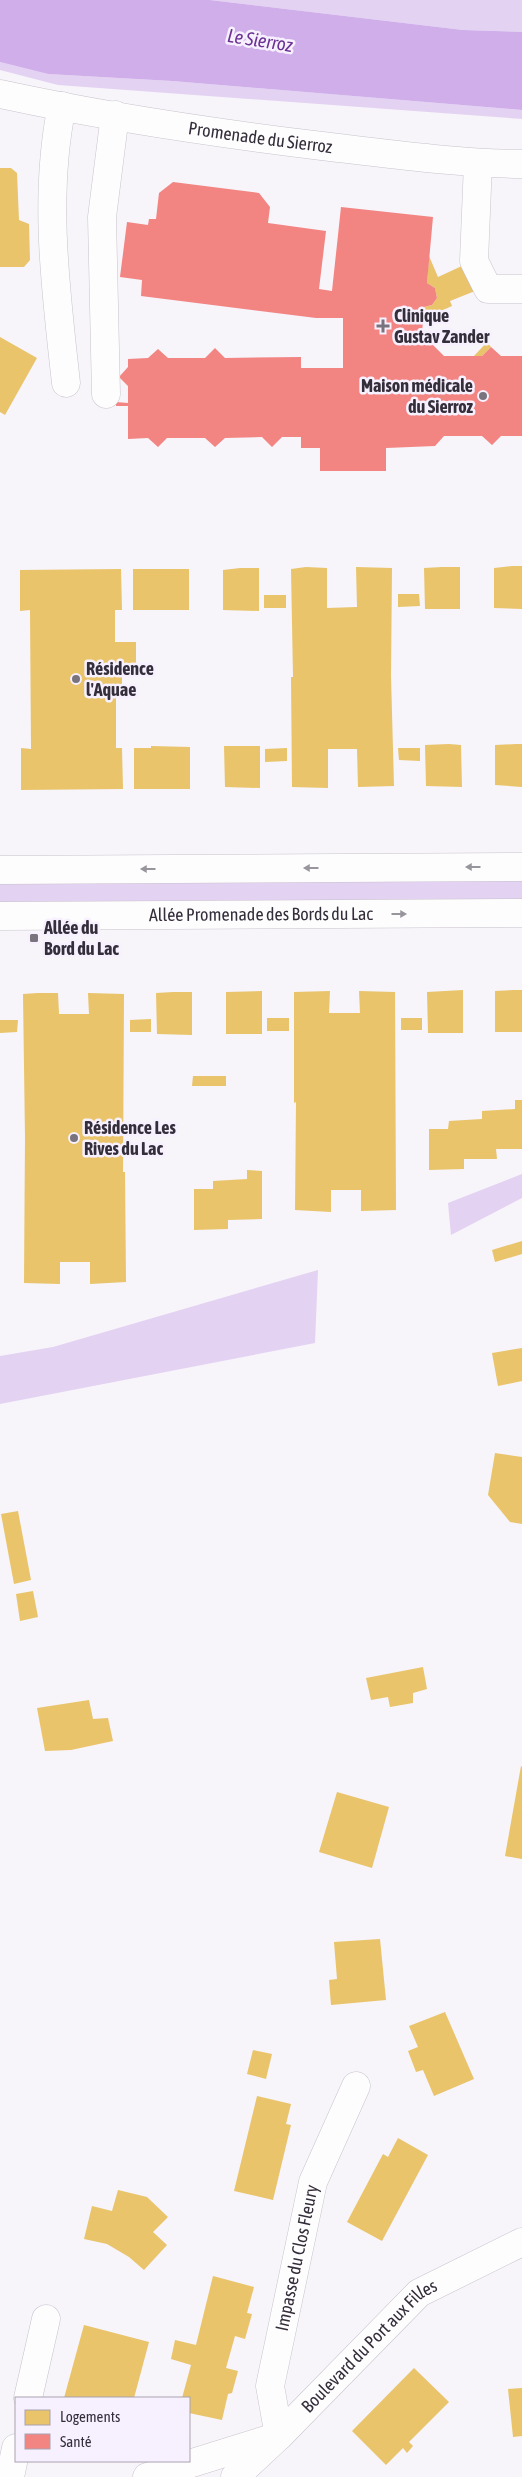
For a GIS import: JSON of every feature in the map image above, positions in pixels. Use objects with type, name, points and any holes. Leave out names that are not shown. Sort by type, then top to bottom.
[{"type":"street","name":"Promenade du Sierroz","points":[[0,94],[250,137],[478,163],[522,164]]},
{"type":"street","points":[[62,106],[55,137],[53,260],[66,382]]},
{"type":"street","points":[[106,394],[102,217],[114,115]]},
{"type":"street","points":[[478,163],[474,261],[488,289],[522,289]]},
{"type":"street","points":[[0,870],[522,867]]},
{"type":"street","name":"Allée Promenade des Bords du Lac","points":[[0,916],[522,913]]},
{"type":"street","name":"Impasse du Clos Fleury","points":[[279,2436],[270,2386],[313,2182],[356,2086]]},
{"type":"street","name":"Boulevard du Port aux Filles","points":[[234,2477],[279,2436],[419,2293],[522,2242]]},
{"type":"street","points":[[28,2397],[46,2319]]},
{"type":"street","points":[[147,2477],[279,2436]]},
{"type":"street","points":[[10,2477],[15,2453]]},
{"type":"shaded area","points":[[210,0],[522,0],[522,32],[463,30]]},
{"type":"shaded area","points":[[0,62],[48,74],[172,81],[522,110],[522,119],[58,85],[0,70]]},
{"type":"shaded area","points":[[522,878],[522,906],[0,910],[0,883]]},
{"type":"shaded area","points":[[522,1174],[522,1198],[451,1235],[448,1203]]},
{"type":"shaded area","points":[[318,1270],[315,1343],[0,1404],[0,1356],[53,1347]]},
{"type":"water","name":"Le Sierroz","points":[[0,0],[210,0],[463,30],[522,32],[522,110],[172,81],[48,74],[0,62]]},
{"type":"building: Logements","points":[[0,168],[11,168],[17,173],[19,220],[29,224],[30,260],[24,267],[0,267]]},
{"type":"building: Logements","points":[[429,256],[438,277],[464,265],[475,291],[450,301],[452,306],[423,319],[424,307],[432,305],[437,298],[435,288],[427,283]]},
{"type":"building: Logements","points":[[0,337],[37,358],[5,415],[0,412]]},
{"type":"building: Logements","points":[[487,342],[491,347],[482,356],[474,356]]},
{"type":"building: Logements","points":[[522,566],[522,609],[494,608],[494,568]]},
{"type":"building: Logements","points":[[306,567],[327,568],[327,608],[357,607],[356,567],[392,568],[391,676],[394,786],[358,787],[357,749],[328,749],[328,788],[292,787],[291,677],[293,677],[291,569]]},
{"type":"building: Logements","points":[[460,567],[460,609],[425,609],[424,568]]},
{"type":"building: Logements","points":[[259,568],[259,611],[223,610],[223,570]]},
{"type":"building: Logements","name":"Résidence l'Aquae","points":[[121,569],[122,610],[115,610],[115,642],[136,642],[136,663],[122,663],[122,695],[116,695],[116,748],[122,748],[123,789],[21,790],[21,748],[31,749],[30,610],[20,611],[20,570]]},
{"type":"building: Logements","points":[[133,569],[189,569],[189,610],[133,610]]},
{"type":"building: Logements","points":[[398,594],[419,594],[420,606],[398,607]]},
{"type":"building: Logements","points":[[264,595],[286,595],[286,608],[264,608]]},
{"type":"building: Logements","points":[[522,744],[522,787],[495,785],[495,745]]},
{"type":"building: Logements","points":[[425,745],[461,745],[462,787],[426,786]]},
{"type":"building: Logements","points":[[151,746],[190,747],[190,789],[134,789],[134,748],[151,748]]},
{"type":"building: Logements","points":[[224,746],[260,746],[260,788],[225,787]]},
{"type":"building: Logements","points":[[287,748],[287,761],[265,762],[265,749]]},
{"type":"building: Logements","points":[[398,748],[420,748],[420,761],[399,760]]},
{"type":"building: Logements","points":[[463,990],[463,1033],[428,1033],[427,992]]},
{"type":"building: Logements","points":[[522,990],[522,1032],[495,1032],[495,991]]},
{"type":"building: Logements","points":[[262,991],[262,1034],[226,1034],[226,992]]},
{"type":"building: Logements","points":[[330,991],[329,1013],[360,1013],[359,991],[395,992],[396,1210],[361,1211],[361,1190],[331,1190],[331,1212],[295,1210],[294,992]]},
{"type":"building: Logements","points":[[192,992],[192,1035],[157,1034],[156,993]]},
{"type":"building: Logements","name":"Résidence Les Rives du Lac","points":[[58,993],[59,1014],[89,1014],[88,993],[124,994],[123,1172],[125,1172],[126,1282],[90,1284],[90,1262],[60,1262],[60,1284],[24,1283],[25,1137],[23,994]]},
{"type":"building: Logements","points":[[267,1018],[289,1018],[289,1031],[267,1031]]},
{"type":"building: Logements","points":[[401,1018],[422,1018],[422,1030],[401,1030]]},
{"type":"building: Logements","points":[[151,1019],[151,1032],[130,1032],[130,1020]]},
{"type":"building: Logements","points":[[0,1020],[18,1020],[17,1032],[0,1033]]},
{"type":"building: Logements","points":[[193,1076],[226,1076],[226,1086],[192,1086]]},
{"type":"building: Logements","points":[[515,1100],[522,1100],[522,1149],[496,1149],[497,1159],[464,1159],[464,1169],[429,1170],[429,1129],[448,1129],[449,1121],[482,1119],[482,1111],[515,1109]]},
{"type":"building: Logements","points":[[247,1170],[262,1171],[262,1219],[228,1220],[228,1229],[194,1230],[194,1189],[213,1189],[213,1181],[247,1179]]},
{"type":"building: Logements","points":[[522,1241],[522,1254],[495,1262],[492,1250]]},
{"type":"building: Logements","points":[[522,1348],[522,1381],[498,1386],[492,1353]]},
{"type":"building: Logements","points":[[495,1453],[522,1457],[522,1524],[510,1522],[488,1495]]},
{"type":"building: Logements","points":[[18,1511],[31,1580],[14,1584],[1,1514]]},
{"type":"building: Logements","points":[[33,1591],[38,1617],[20,1621],[16,1594]]},
{"type":"building: Logements","points":[[423,1667],[427,1689],[413,1693],[413,1703],[390,1707],[388,1697],[371,1700],[366,1678]]},
{"type":"building: Logements","points":[[89,1700],[93,1719],[108,1718],[113,1741],[71,1750],[45,1751],[37,1708]]},
{"type":"building: Logements","points":[[522,1767],[522,1859],[505,1856]]},
{"type":"building: Logements","points":[[337,1792],[389,1807],[372,1868],[319,1852]]},
{"type":"building: Logements","points":[[380,1939],[386,2000],[331,2005],[329,1980],[337,1979],[334,1942]]},
{"type":"building: Logements","points":[[445,2012],[474,2079],[434,2096],[423,2070],[416,2072],[408,2051],[418,2047],[409,2026]]},
{"type":"building: Logements","points":[[253,2050],[272,2054],[266,2079],[247,2074]]},
{"type":"building: Logements","points":[[257,2096],[291,2104],[286,2124],[291,2125],[273,2200],[234,2191]]},
{"type":"building: Logements","points":[[398,2138],[428,2155],[382,2241],[347,2222],[383,2154],[388,2157]]},
{"type":"building: Logements","points":[[118,2190],[147,2197],[168,2217],[153,2232],[167,2245],[144,2270],[129,2257],[107,2244],[84,2239],[92,2206],[112,2211]]},
{"type":"building: Logements","points":[[213,2276],[254,2287],[247,2313],[252,2314],[245,2339],[235,2336],[226,2368],[238,2371],[232,2393],[228,2394],[222,2420],[190,2413],[190,2397],[182,2397],[191,2365],[171,2359],[175,2340],[196,2345]]},
{"type":"building: Logements","points":[[84,2325],[149,2342],[134,2397],[64,2397]]},
{"type":"building: Logements","points":[[414,2368],[449,2402],[409,2442],[413,2446],[407,2453],[403,2448],[386,2465],[352,2431]]},
{"type":"building: Logements","points":[[522,2388],[522,2436],[513,2437],[508,2389]]},
{"type":"building: Santé","name":"Clinique Gustav Zander","points":[[173,182],[259,193],[270,207],[268,223],[326,231],[319,289],[332,291],[341,207],[433,217],[427,283],[435,288],[437,298],[432,305],[424,307],[422,334],[444,356],[482,356],[491,347],[501,356],[522,356],[522,436],[501,436],[492,445],[482,436],[444,436],[435,446],[386,448],[386,471],[320,471],[320,448],[301,448],[301,437],[282,437],[272,447],[262,437],[225,438],[215,447],[205,438],[167,438],[158,447],[148,438],[128,439],[128,406],[116,406],[116,402],[128,403],[128,386],[119,377],[128,367],[128,359],[148,358],[158,349],[168,358],[205,358],[215,348],[225,358],[301,357],[301,368],[343,368],[343,318],[316,318],[141,296],[142,280],[120,277],[127,222],[148,225],[149,219],[156,219],[159,193]]},
{"type":"place","name":"Clinique Gustav Zander","points":[[383,326]]},
{"type":"place","name":"Maison médicale du Sierroz","points":[[483,396]]},
{"type":"place","name":"Résidence l'Aquae","points":[[76,679]]},
{"type":"place","name":"Allée du Bord du Lac","points":[[34,938]]},
{"type":"place","name":"Résidence Les Rives du Lac","points":[[74,1138]]}]
